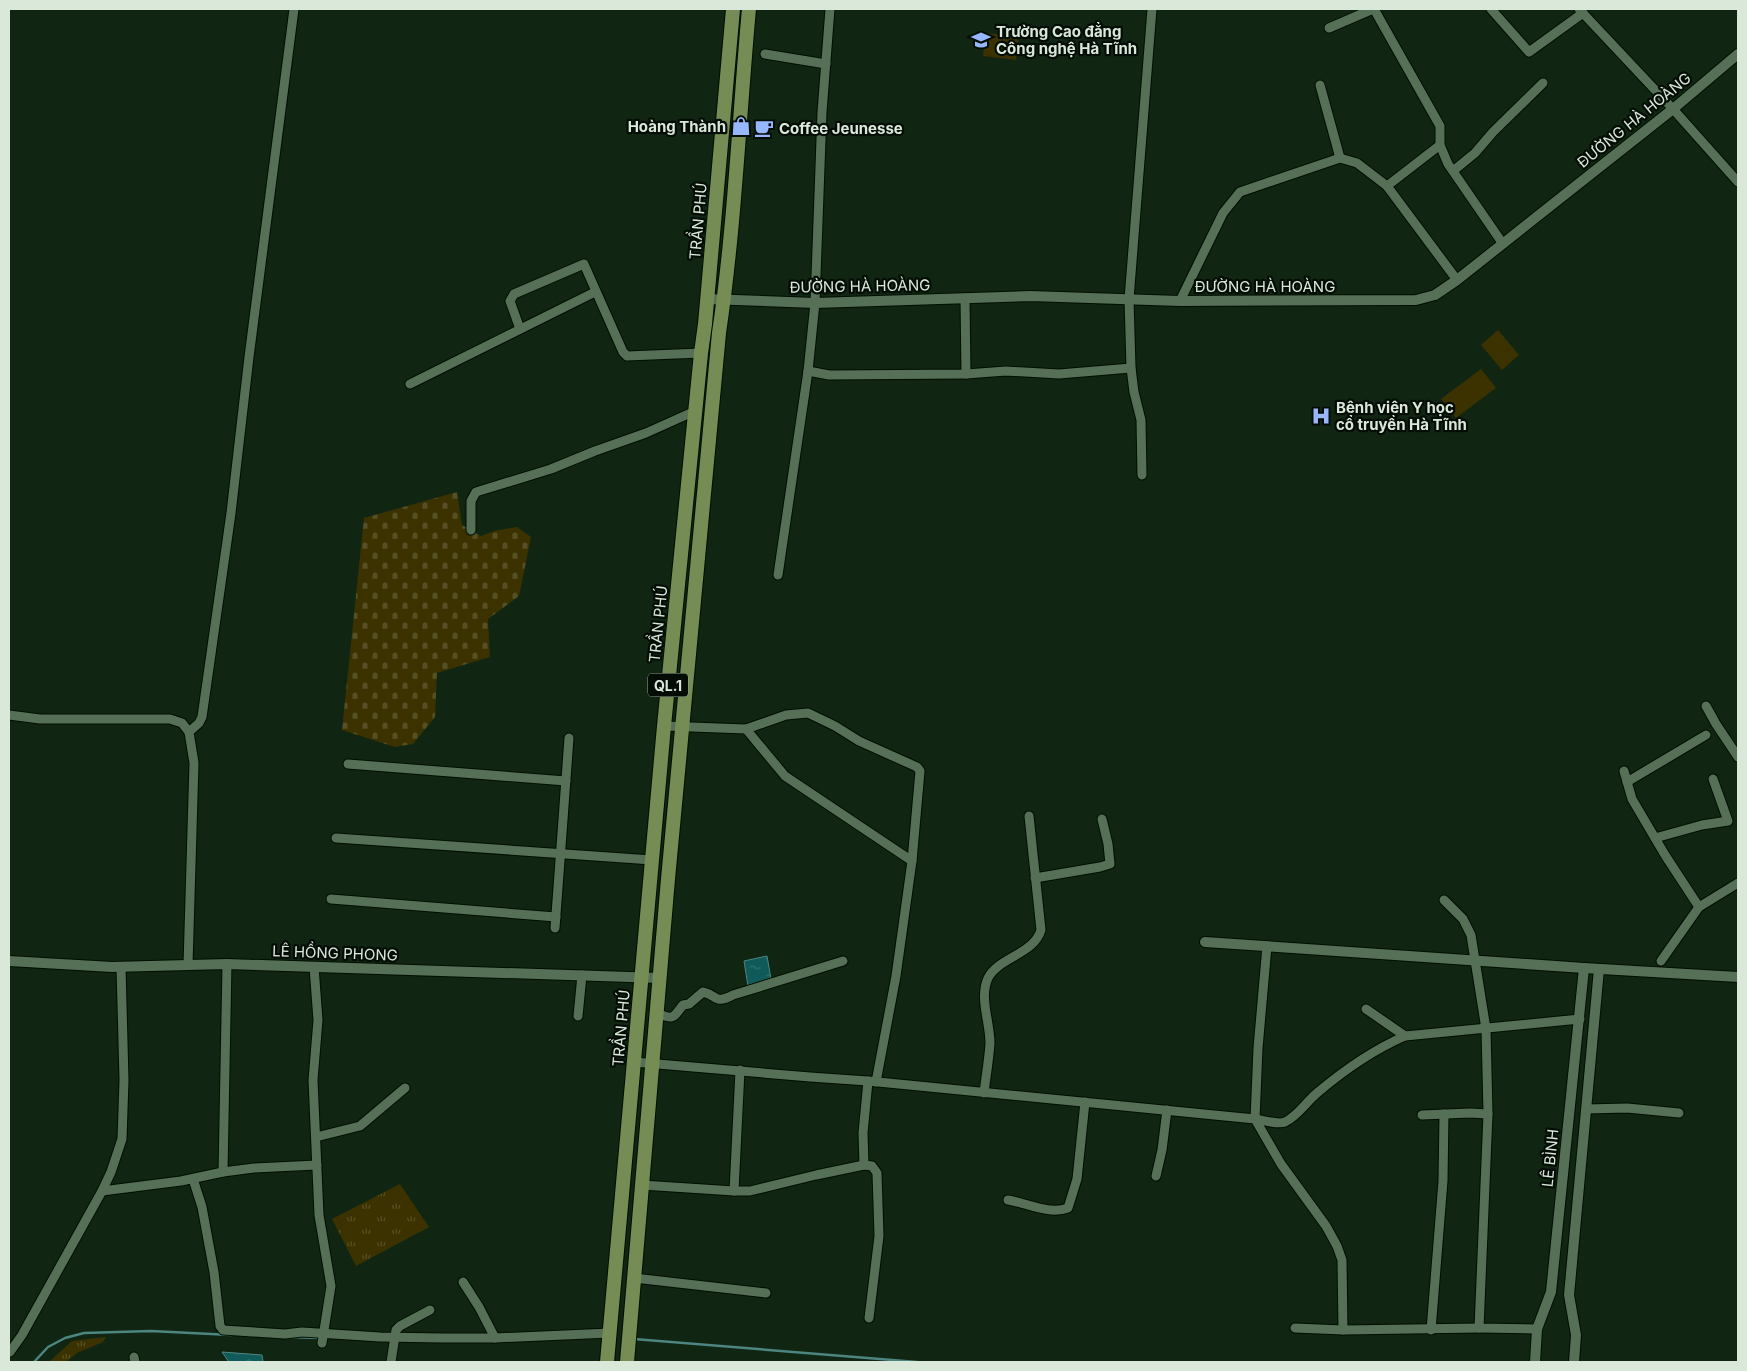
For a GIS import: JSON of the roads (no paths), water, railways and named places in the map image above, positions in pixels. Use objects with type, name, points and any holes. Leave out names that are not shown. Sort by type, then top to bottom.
[{"type":"main road","name":"TRẦN PHÚ","points":[[607,1362],[664,726],[707,299],[733,9]]},
{"type":"main road","name":"QL.1","points":[[626,1362],[719,332],[724,300],[741,120],[749,9]]},
{"type":"street","points":[[189,732],[199,723],[202,717],[231,513],[294,9]]},
{"type":"street","points":[[778,575],[808,371],[815,303],[822,112],[830,9]]},
{"type":"street","points":[[1142,475],[1141,420],[1134,392],[1131,368],[1130,299],[1152,9]]},
{"type":"street","points":[[1329,28],[1374,9],[1440,126],[1440,145],[1453,171],[1504,244]]},
{"type":"street","points":[[1491,9],[1529,52],[1581,11],[1738,182]]},
{"type":"street","points":[[765,54],[826,64]]},
{"type":"street","name":"ĐƯỜNG HÀ HOÀNG","points":[[707,299],[815,303],[1030,296],[1180,301],[1416,300],[1434,295],[1457,280],[1673,109],[1738,54]]},
{"type":"street","points":[[1453,171],[1476,153],[1493,132],[1543,84]]},
{"type":"street","points":[[1320,85],[1340,158]]},
{"type":"street","points":[[1387,186],[1440,145]]},
{"type":"street","points":[[1180,301],[1223,213],[1240,192],[1340,158],[1357,163],[1387,186],[1457,280]]},
{"type":"street","points":[[520,329],[510,301],[514,294],[584,264],[623,352],[627,356],[701,353]]},
{"type":"street","points":[[410,384],[595,292]]},
{"type":"street","points":[[965,298],[966,374]]},
{"type":"street","points":[[808,371],[829,375],[966,374],[1006,371],[1059,374],[1131,368]]},
{"type":"street","points":[[471,530],[472,501],[476,492],[551,469],[595,450],[646,433],[695,411]]},
{"type":"street","points":[[1706,706],[1738,756]]},
{"type":"street","points":[[664,726],[746,729],[786,715],[808,712],[860,741],[917,767],[920,771],[912,861],[896,976],[872,1081],[863,1133],[864,1165]]},
{"type":"street","points":[[9,715],[40,719],[170,719],[182,723],[189,732],[194,763],[188,965]]},
{"type":"street","points":[[746,729],[785,776],[912,861]]},
{"type":"street","points":[[1627,782],[1706,735]]},
{"type":"street","points":[[554,928],[569,738]]},
{"type":"street","points":[[348,764],[566,780]]},
{"type":"street","points":[[1624,771],[1632,799],[1699,907]]},
{"type":"street","points":[[1655,838],[1702,825],[1728,821],[1713,779]]},
{"type":"street","points":[[984,1092],[990,1042],[984,999],[985,988],[991,974],[1036,940],[1039,935],[1041,920],[1029,816]]},
{"type":"street","points":[[1036,878],[1110,864],[1108,844],[1102,819]]},
{"type":"street","points":[[336,838],[652,860]]},
{"type":"street","points":[[1661,961],[1699,907],[1738,883]]},
{"type":"street","points":[[331,900],[556,916]]},
{"type":"street","points":[[1444,900],[1467,925],[1471,935],[1486,1029],[1488,1114],[1479,1328]]},
{"type":"street","points":[[1205,942],[1738,977]]},
{"type":"street","points":[[1267,946],[1258,1048],[1255,1118],[1280,1164],[1326,1226],[1337,1246],[1342,1260],[1343,1330]]},
{"type":"street","name":"LÊ HỒNG PHONG","points":[[9,961],[121,967],[227,964],[660,978]]},
{"type":"street","points":[[657,1013],[667,1018],[673,1017],[679,1014],[684,1005],[689,1004],[703,992],[716,999],[724,1000],[733,995],[843,961]]},
{"type":"street","points":[[223,1172],[227,964]]},
{"type":"street","points":[[13,1362],[9,1352],[22,1335],[102,1191],[111,1172],[122,1139],[124,1080],[121,967]]},
{"type":"street","points":[[314,967],[318,1020],[314,1080],[319,1215],[331,1286],[322,1343]]},
{"type":"street","name":"LÊ BÌNH","points":[[1535,1362],[1537,1329],[1551,1292],[1584,968]]},
{"type":"street","name":"LÊ BÌNH","points":[[1574,1362],[1576,1335],[1569,1295],[1599,969]]},
{"type":"street","points":[[578,1016],[582,975]]},
{"type":"street","points":[[1366,1009],[1404,1036]]},
{"type":"street","points":[[634,1062],[740,1070],[810,1078],[872,1081],[1255,1118],[1283,1123],[1294,1117],[1314,1096],[1348,1069],[1388,1043],[1404,1036],[1580,1019]]},
{"type":"street","points":[[734,1191],[740,1070]]},
{"type":"street","points":[[316,1138],[360,1126],[405,1088]]},
{"type":"street","points":[[1008,1200],[1049,1210],[1060,1211],[1068,1208],[1077,1179],[1085,1102]]},
{"type":"street","points":[[1586,1109],[1627,1108],[1679,1113]]},
{"type":"street","points":[[1156,1176],[1162,1150],[1167,1110]]},
{"type":"street","points":[[1431,1330],[1443,1181],[1444,1114]]},
{"type":"street","points":[[1422,1115],[1488,1114]]},
{"type":"street","points":[[642,1186],[750,1191],[864,1165],[872,1166],[877,1174],[879,1189],[879,1236],[869,1318]]},
{"type":"street","points":[[102,1191],[193,1179],[223,1172],[254,1168],[317,1166]]},
{"type":"street","points":[[193,1179],[202,1207],[214,1272],[220,1326],[223,1330],[285,1334],[302,1332],[324,1333],[394,1341],[610,1333]]},
{"type":"street","points":[[634,1278],[766,1293]]},
{"type":"street","points":[[463,1282],[495,1338]]},
{"type":"street","points":[[1551,1292],[1569,1295]]},
{"type":"street","points":[[391,1362],[396,1330],[430,1310]]},
{"type":"street","points":[[1295,1328],[1343,1330],[1537,1329]]},
{"type":"water","points":[[767,956],[771,979],[748,986],[744,961]]},
{"type":"water","points":[[222,1352],[262,1355],[263,1362],[229,1362]]},
{"type":"waterway","points":[[34,1362],[48,1347],[65,1338],[84,1333],[151,1331],[231,1335]]},
{"type":"waterway","points":[[291,1337],[320,1338]]},
{"type":"waterway","points":[[634,1339],[917,1362]]},
{"type":"place","name":"Trường Cao đẳng Công nghệ Hà Tĩnh","points":[[981,40]]},
{"type":"place","name":"Hoàng Thành","points":[[741,126]]},
{"type":"place","name":"Coffee Jeunesse","points":[[764,128]]},
{"type":"place","name":"Bệnh viện Y học cổ truyền Hà Tĩnh","points":[[1321,416]]}]
